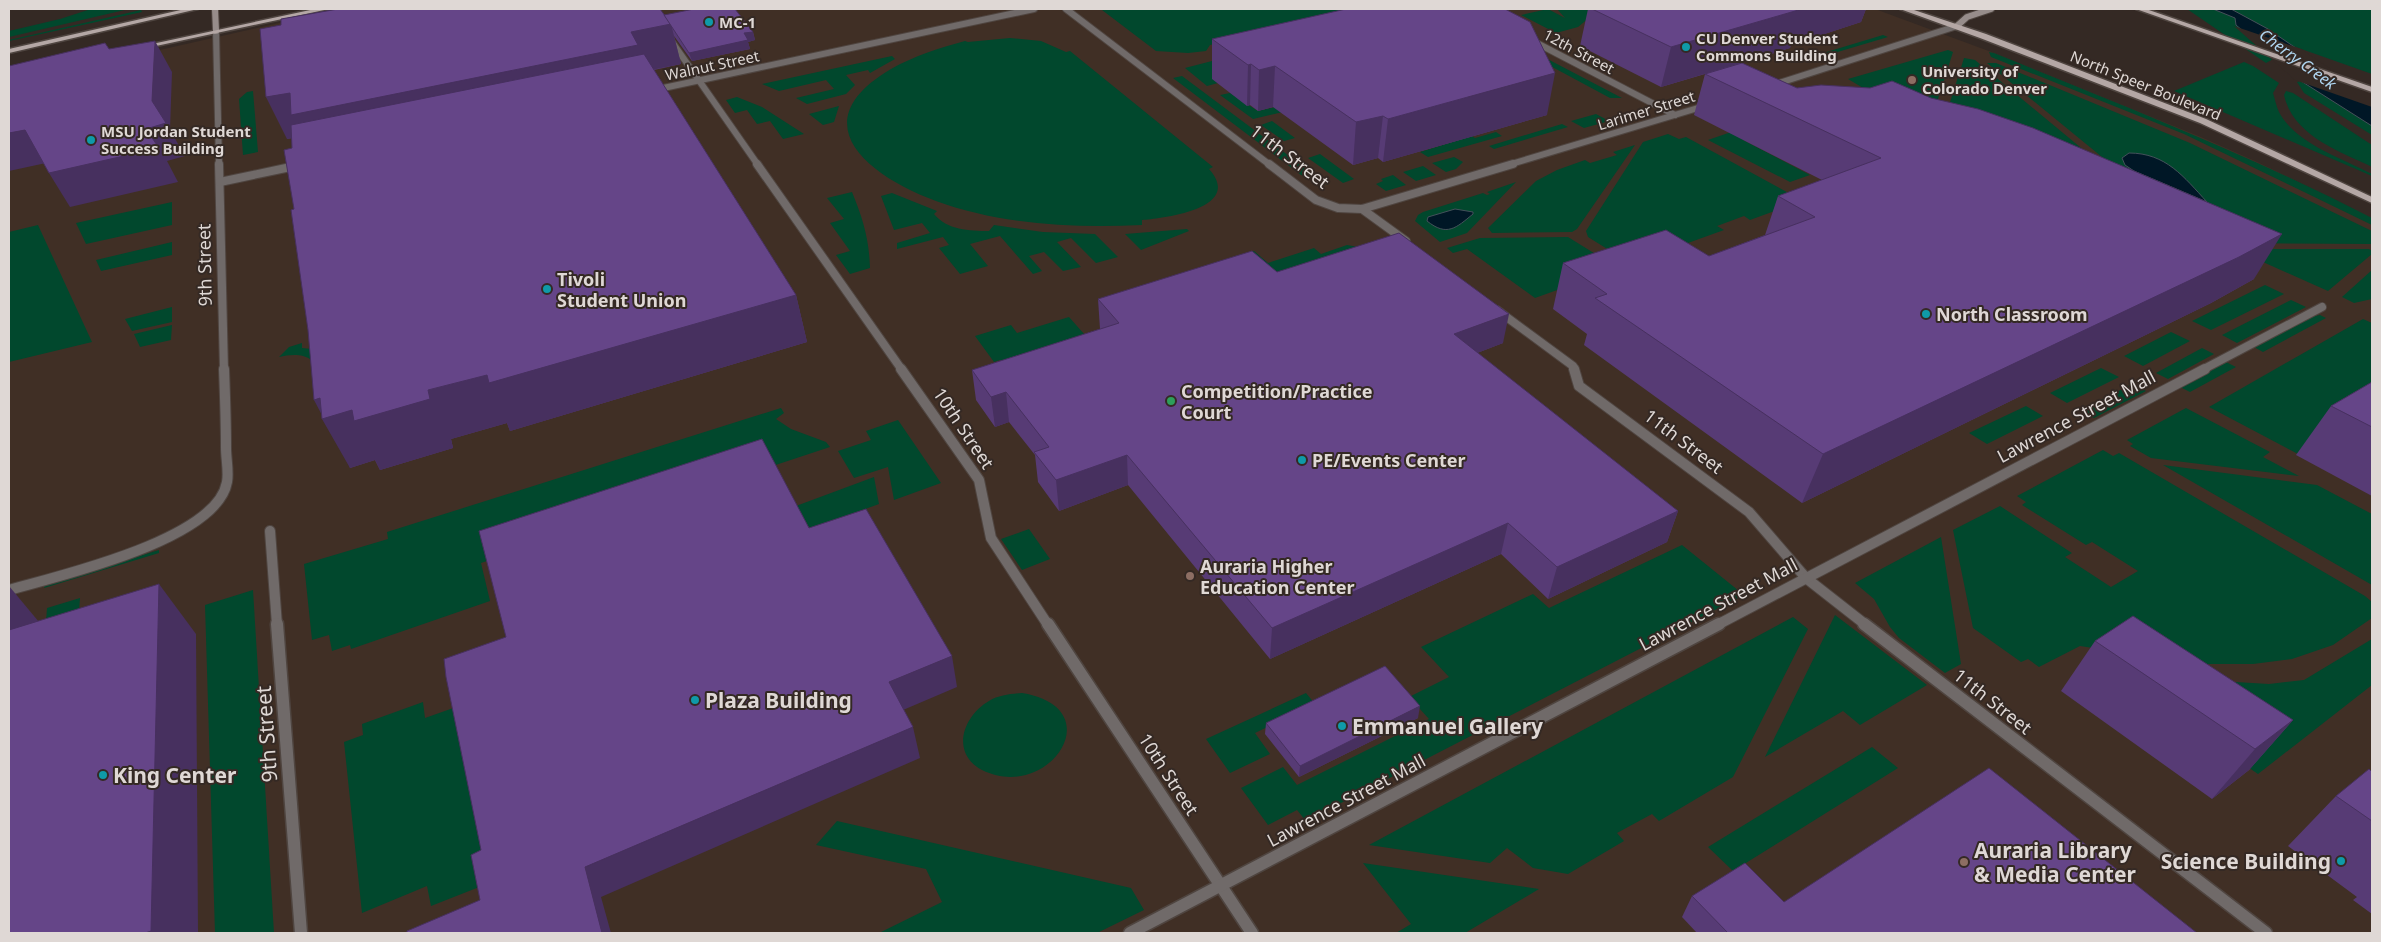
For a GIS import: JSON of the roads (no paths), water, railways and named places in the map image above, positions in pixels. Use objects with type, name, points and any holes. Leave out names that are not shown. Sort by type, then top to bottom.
[{"type":"main road","points":[[9,51],[194,9]]},
{"type":"main road","points":[[131,50],[325,9]]},
{"type":"main road","name":"North Speer Boulevard","points":[[1904,9],[1957,26],[2203,121],[2372,200]]},
{"type":"main road","points":[[2140,9],[2372,90]]},
{"type":"street","name":"9th Street","points":[[9,590],[162,542],[206,514],[218,501],[227,483],[215,9]]},
{"type":"street","name":"Walnut Street","points":[[646,91],[1034,9]]},
{"type":"street","name":"11th Street","points":[[1066,9],[1316,200],[1338,208],[1362,209]]},
{"type":"street","points":[[1765,87],[1957,26],[1967,17],[1991,9]]},
{"type":"street","name":"10th Street","points":[[665,32],[979,480],[991,538],[1252,933]]},
{"type":"street","name":"12th Street","points":[[1523,36],[1675,115]]},
{"type":"street","name":"Larimer Street","points":[[1362,209],[1719,102]]},
{"type":"street","points":[[220,182],[305,164]]},
{"type":"street","points":[[1362,209],[1412,246]]},
{"type":"street","name":"11th Street","points":[[1490,304],[1573,366],[1579,386],[1749,512],[1806,578],[1984,718],[2266,933]]},
{"type":"street","name":"Lawrence Street Mall","points":[[1130,933],[2322,307]]},
{"type":"street","name":"9th Street","points":[[270,531],[300,933]]},
{"type":"water","name":"Cherry Creek","points":[[2213,9],[2231,9],[2268,29],[2372,100],[2372,126],[2301,81],[2236,25],[2235,18]]},
{"type":"water","points":[[2129,153],[2154,157],[2164,162],[2182,176],[2207,202],[2134,171],[2125,165],[2122,158]]},
{"type":"water","points":[[1455,209],[1473,212],[1473,214],[1456,227],[1446,230],[1440,229],[1427,221],[1428,217]]},
{"type":"place","name":"MC-1","points":[[709,22]]},
{"type":"place","name":"CU Denver Student Commons Building","points":[[1686,47]]},
{"type":"place","name":"University of Colorado Denver","points":[[1912,80]]},
{"type":"place","name":"MSU Jordan Student Success Building","points":[[91,140]]},
{"type":"place","name":"Tivoli Student Union","points":[[547,289]]},
{"type":"place","name":"North Classroom","points":[[1926,314]]},
{"type":"place","name":"Competition/Practice Court","points":[[1171,401]]},
{"type":"place","name":"PE/Events Center","points":[[1302,460]]},
{"type":"place","name":"Auraria Higher Education Center","points":[[1190,576]]},
{"type":"place","name":"Plaza Building","points":[[695,700]]},
{"type":"place","name":"Emmanuel Gallery","points":[[1342,726]]},
{"type":"place","name":"King Center","points":[[103,775]]},
{"type":"place","name":"Science Building","points":[[2341,861]]},
{"type":"place","name":"Auraria Library & Media Center","points":[[1964,862]]}]
